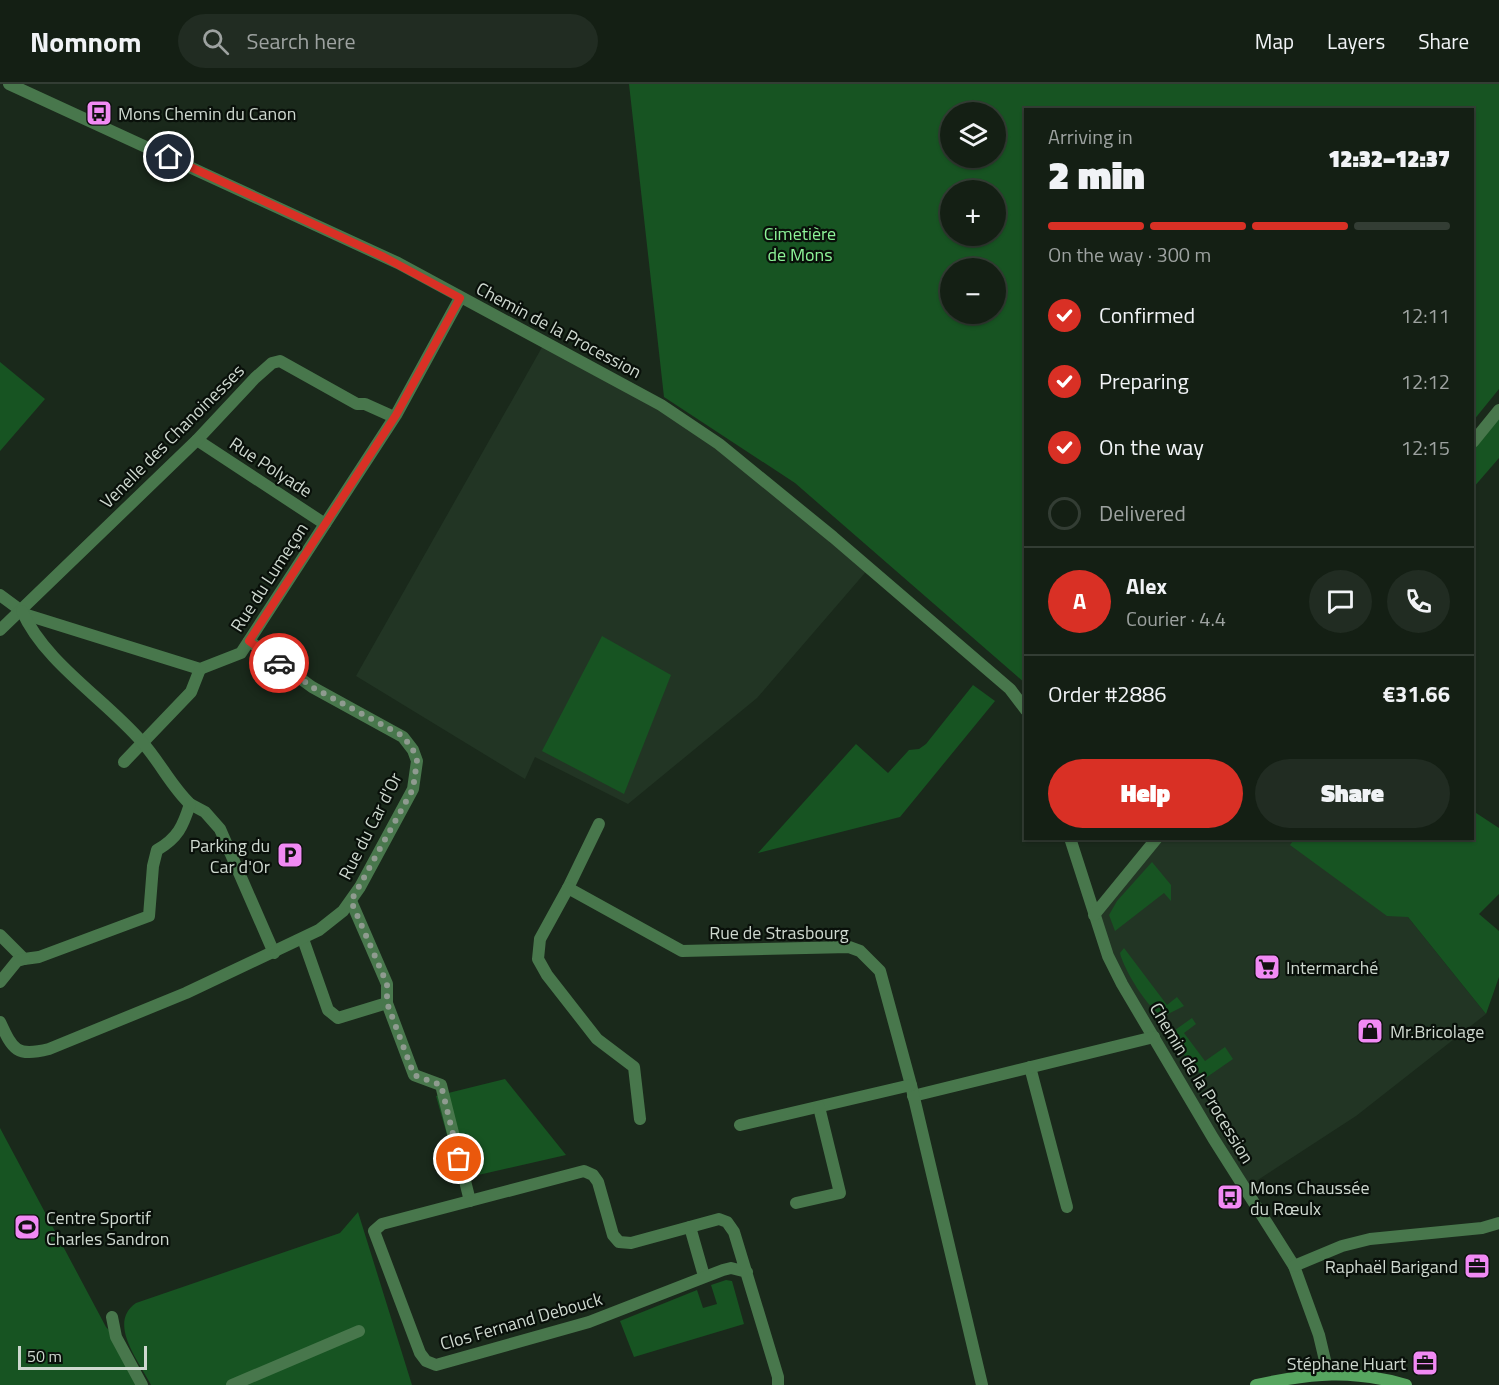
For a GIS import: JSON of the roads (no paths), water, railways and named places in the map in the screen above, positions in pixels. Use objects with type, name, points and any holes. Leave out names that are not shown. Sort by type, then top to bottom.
[{"type":"main road","points":[[1256,1385],[1291,1377],[1328,1373],[1374,1376],[1407,1385]]},
{"type":"street","name":"Chemin de la Procession","points":[[9,84],[398,263],[661,405],[719,444],[875,571],[1010,689],[1024,707]]},
{"type":"street","name":"Rue du Lumeçon","points":[[200,669],[241,652],[249,641],[394,417],[460,298]]},
{"type":"street","name":"Venelle des Chanoinesses","points":[[0,630],[197,440],[272,363],[280,361],[357,404],[365,404],[394,417]]},
{"type":"street","points":[[1474,441],[1499,410]]},
{"type":"street","name":"Rue Polyade","points":[[197,440],[325,524]]},
{"type":"street","points":[[0,595],[22,611],[200,669],[191,692],[124,762]]},
{"type":"street","points":[[22,611],[47,650],[142,741],[178,793],[190,804],[205,812],[220,829],[274,953]]},
{"type":"street","name":"Rue du Car d'Or","points":[[0,1022],[13,1047],[29,1054],[49,1049],[303,939],[319,930],[343,911],[351,901],[413,789],[417,775],[413,750],[403,736],[312,687],[249,641]]},
{"type":"street","points":[[0,982],[17,961],[71,947],[149,916],[153,866],[157,850],[173,841],[182,829],[190,804]]},
{"type":"street","points":[[599,824],[540,939],[538,959],[547,975],[597,1039],[634,1067],[640,1119]]},
{"type":"street","name":"Chemin de la Procession","points":[[1071,840],[1108,956],[1239,1181],[1294,1266],[1319,1335],[1328,1373]]},
{"type":"street","points":[[1094,915],[1154,840]]},
{"type":"street","name":"Rue de Strasbourg","points":[[568,888],[682,951],[849,947],[860,951],[880,971],[912,1091],[982,1385]]},
{"type":"street","name":"Rue du Car d'Or","points":[[351,901],[387,984],[387,1003],[414,1075],[441,1085],[470,1201]]},
{"type":"street","points":[[0,935],[24,959]]},
{"type":"street","points":[[303,939],[328,1010],[338,1018],[387,1003]]},
{"type":"street","points":[[740,1125],[819,1107],[1030,1067],[1154,1037]]},
{"type":"street","points":[[1030,1067],[1066,1207]]},
{"type":"street","points":[[796,1203],[840,1192],[819,1107]]},
{"type":"street","name":"Clos Fernand Debouck","points":[[747,1272],[731,1268],[704,1276],[642,1303],[588,1322],[436,1365],[426,1361],[401,1306],[374,1231],[382,1224],[584,1171],[593,1175],[598,1182],[613,1234],[616,1240],[624,1244],[719,1219],[727,1222],[734,1232],[747,1272],[778,1377],[778,1385]]},
{"type":"street","points":[[1294,1266],[1342,1246],[1370,1239],[1482,1228],[1499,1223]]},
{"type":"street","points":[[690,1227],[704,1276]]},
{"type":"street","points":[[112,1317],[116,1337],[142,1385]]},
{"type":"street","points":[[232,1385],[359,1331]]},
{"type":"place","name":"Mons Chemin du Canon","points":[[99,113]]},
{"type":"place","name":"Parking du Car d'Or","points":[[290,855]]},
{"type":"place","name":"Intermarché","points":[[1267,967]]},
{"type":"place","name":"Mr.Bricolage","points":[[1370,1031]]},
{"type":"place","name":"Mons Chaussée du Rœulx","points":[[1230,1197]]},
{"type":"place","name":"Centre Sportif Charles Sandron","points":[[27,1227]]},
{"type":"place","name":"Raphaël Barigand","points":[[1477,1266]]},
{"type":"place","name":"Stéphane Huart","points":[[1425,1363]]},
{"type":"park label","name":"Cimetière de Mons","points":[[800,243]]}]
